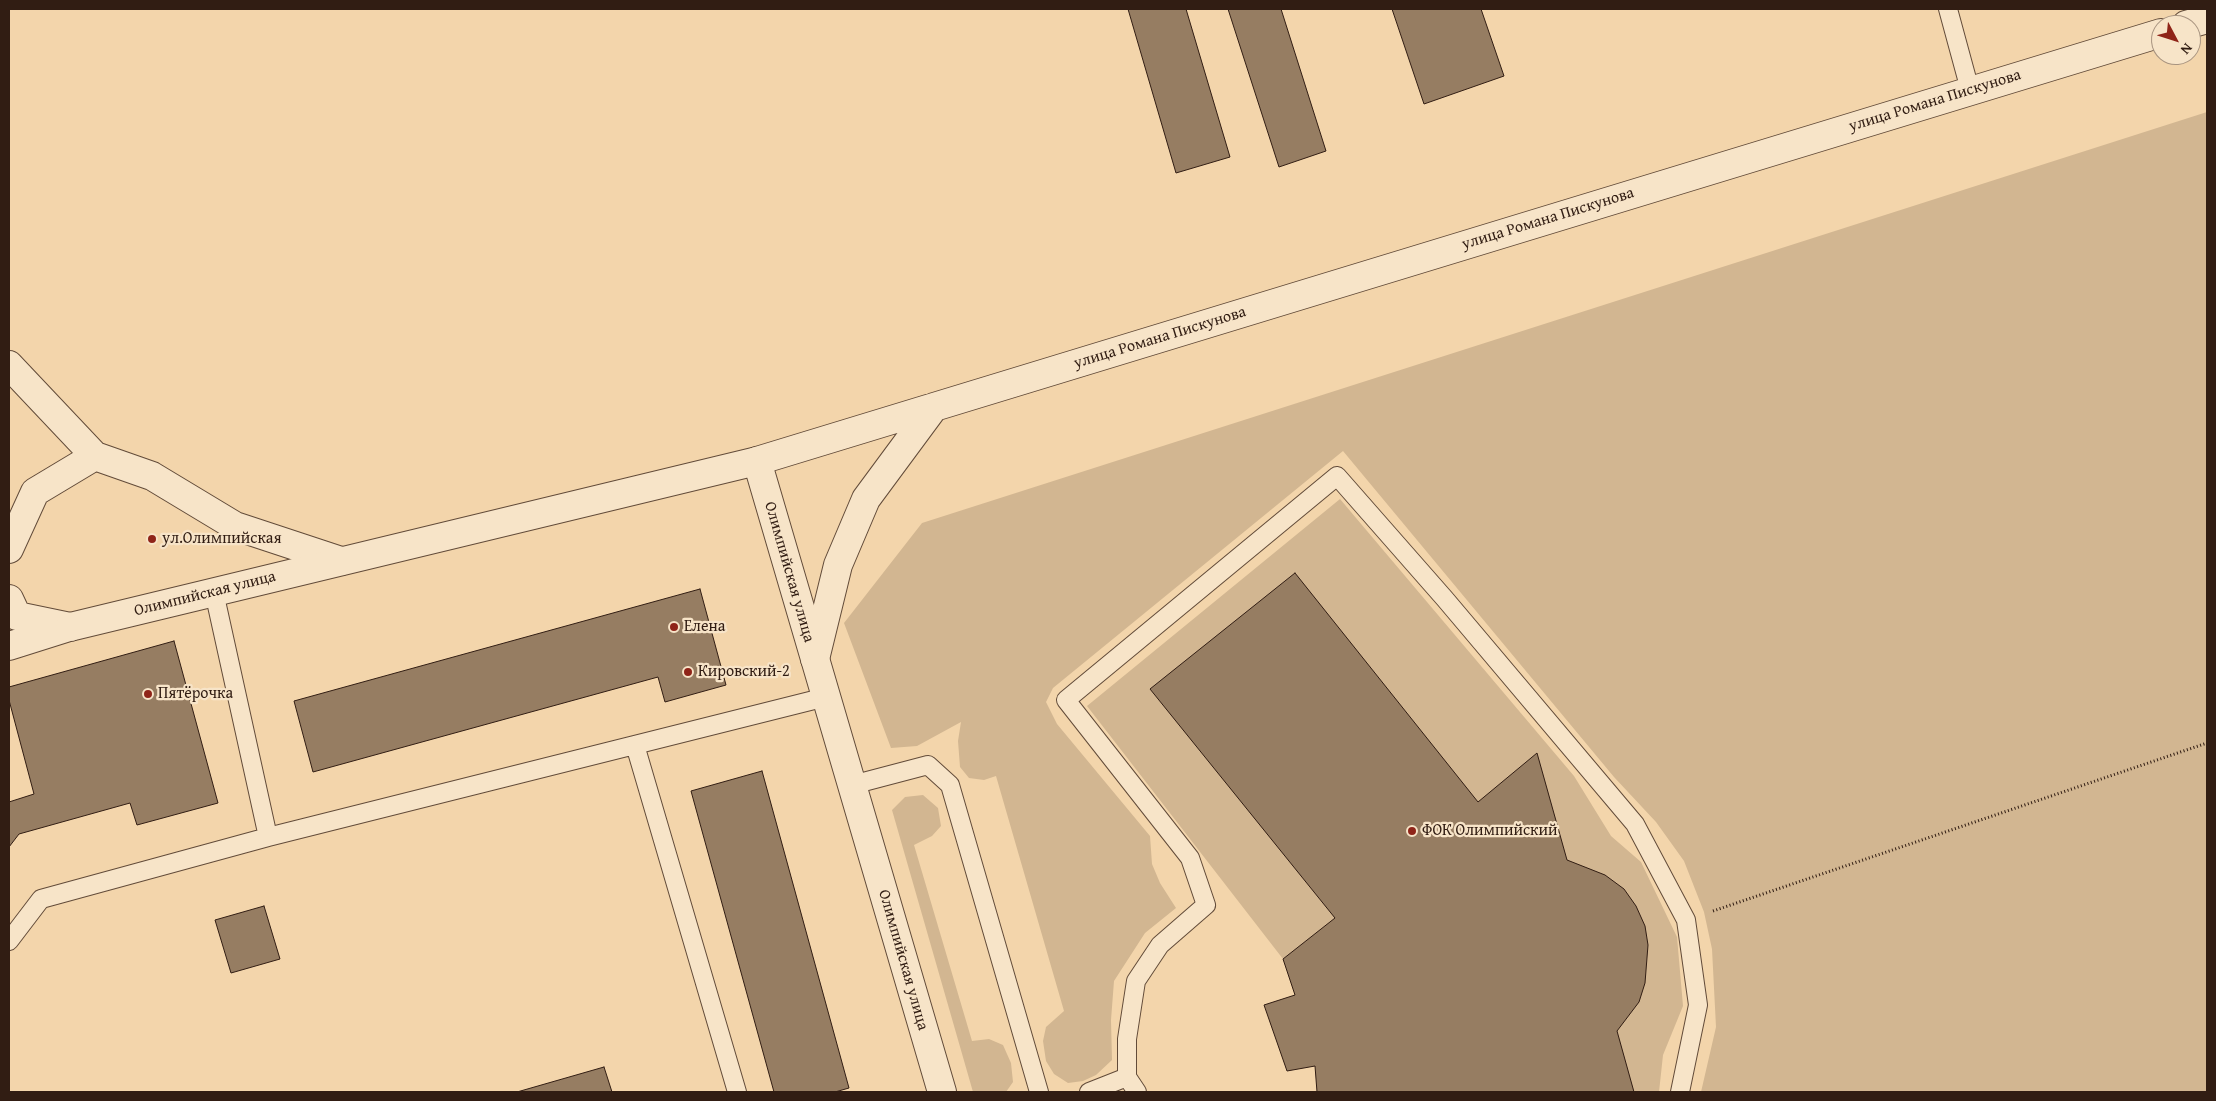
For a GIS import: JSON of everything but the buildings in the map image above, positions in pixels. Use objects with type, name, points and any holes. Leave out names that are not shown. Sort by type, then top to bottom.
[{"type":"street","name":"улица Романа Пискунова","points":[[757,461],[2151,36]]},
{"type":"street","points":[[9,365],[96,456],[152,476],[236,526],[341,561]]},
{"type":"street","points":[[815,659],[838,565],[866,499],[934,407]]},
{"type":"street","points":[[9,549],[35,492],[96,456]]},
{"type":"street","name":"Олимпийская улица","points":[[9,646],[70,627],[757,461],[942,1092]]},
{"type":"street","name":"Олимпийская улица","points":[[9,599],[17,616],[70,627]]},
{"type":"lane","points":[[1948,9],[1970,90]]},
{"type":"lane","points":[[1137,1092],[1127,1077],[1127,1038],[1136,981],[1160,945],[1206,906],[1190,858],[1066,700],[1337,476],[1445,598],[1635,824],[1686,920],[1698,1006],[1680,1092]]},
{"type":"lane","points":[[214,592],[268,837]]},
{"type":"lane","points":[[9,941],[41,899],[268,837],[826,697]]},
{"type":"lane","points":[[635,745],[737,1092]]},
{"type":"lane","points":[[852,785],[928,765],[950,786],[1039,1092]]},
{"type":"lane","points":[[1089,1092],[1127,1077]]},
{"type":"path","points":[[1686,920],[2207,743]]},
{"type":"shaded area","points":[[2207,112],[2207,1092],[1701,1092],[1716,1027],[1712,949],[1704,912],[1684,861],[1656,822],[1614,777],[1343,451],[1053,688],[1046,702],[1057,724],[1150,836],[1152,864],[1160,883],[1176,908],[1145,933],[1114,981],[1111,1020],[1112,1060],[1096,1075],[1083,1081],[1068,1083],[1054,1074],[1046,1061],[1043,1041],[1046,1027],[1064,1011],[996,776],[984,780],[969,778],[960,767],[958,741],[961,722],[917,746],[891,748],[844,623],[922,523]]},
{"type":"shaded area","name":"ФОК Олимпийский","points":[[1340,499],[1574,776],[1611,836],[1641,862],[1677,937],[1683,1006],[1663,1055],[1659,1092],[1317,1092],[1315,1066],[1287,1071],[1264,1005],[1295,995],[1283,959],[1087,706]]},
{"type":"shaded area","points":[[923,795],[938,808],[941,826],[932,836],[914,845],[972,1041],[989,1039],[1003,1045],[1011,1063],[1013,1082],[1006,1092],[973,1092],[892,810],[905,797]]},
{"type":"place","name":"ул.Олимпийская","points":[[152,539]]},
{"type":"place","name":"Елена","points":[[674,627]]},
{"type":"place","name":"Кировский-2","points":[[688,672]]},
{"type":"place","name":"Пятёрочка","points":[[148,694]]},
{"type":"place","name":"ФОК Олимпийский","points":[[1412,831]]}]
